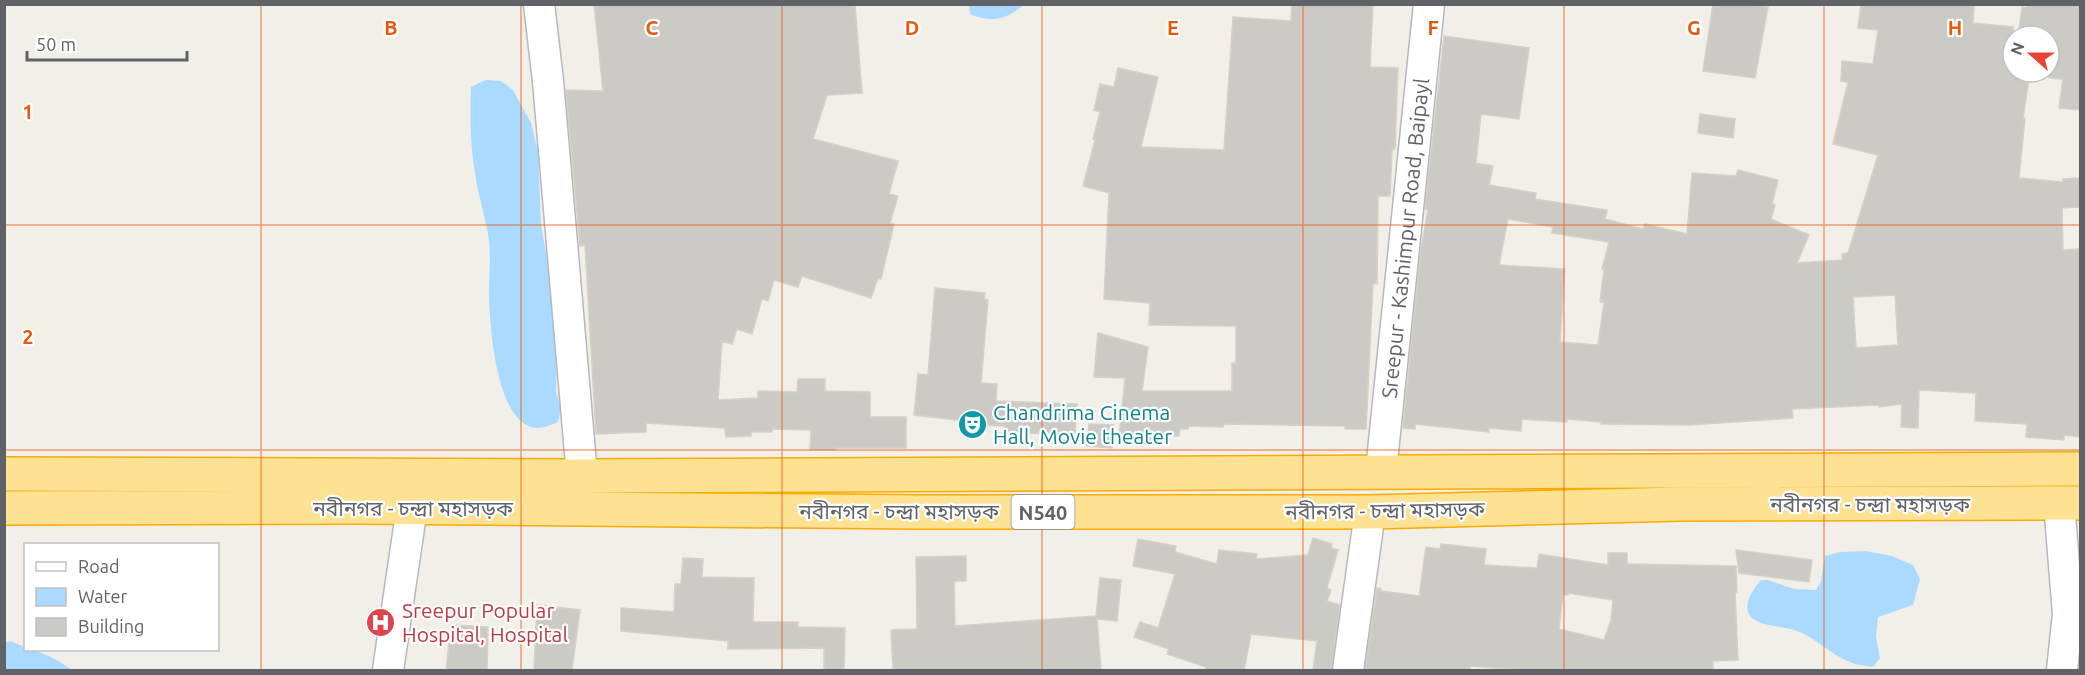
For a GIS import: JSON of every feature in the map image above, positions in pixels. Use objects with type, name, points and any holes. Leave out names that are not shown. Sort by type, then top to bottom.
[{"type":"highway","name":"নবীনগর - চন্দ্রা মহাসড়ক","points":[[4,474],[582,476],[2080,469]]},
{"type":"highway","name":"নবীনগর - চন্দ্রা মহাসড়ক","points":[[4,508],[412,507],[917,512],[1370,512],[1679,504],[2070,503]]},
{"type":"street","points":[[538,4],[548,81],[582,476]]},
{"type":"street","name":"Sreepur - Kashimpur Road, Baipayl","points":[[1381,471],[1429,4]]},
{"type":"street","points":[[2062,670],[2068,614],[2070,503]]},
{"type":"street","points":[[388,670],[412,507]]},
{"type":"street","points":[[1347,670],[1370,512]]},
{"type":"water","points":[[969,4],[1024,5],[1011,14],[992,19],[970,14]]},
{"type":"water","points":[[486,80],[501,81],[513,90],[531,123],[538,152],[541,225],[550,275],[557,346],[556,392],[561,409],[558,422],[536,428],[523,422],[512,410],[504,393],[494,350],[489,295],[489,240],[476,182],[471,130],[471,87]]},
{"type":"water","points":[[1866,551],[1892,556],[1913,565],[1920,579],[1913,605],[1878,617],[1876,637],[1880,658],[1873,667],[1850,662],[1804,634],[1792,629],[1764,624],[1749,614],[1748,601],[1761,580],[1768,580],[1794,589],[1816,590],[1821,581],[1825,556],[1840,552]]},
{"type":"water","points":[[10,641],[24,647],[24,651],[38,652],[72,670],[5,670],[5,643]]},
{"type":"building","points":[[594,4],[855,4],[862,93],[827,95],[813,139],[898,161],[889,194],[898,196],[890,223],[894,224],[881,279],[878,278],[871,298],[802,276],[798,287],[774,280],[768,301],[762,299],[752,334],[737,329],[732,344],[722,341],[718,400],[758,398],[758,391],[797,392],[798,379],[825,379],[825,391],[870,392],[870,417],[906,417],[906,448],[810,450],[811,430],[772,429],[772,432],[751,432],[751,436],[726,437],[725,428],[646,423],[646,432],[596,434],[585,245],[580,246],[566,90],[603,91]]},
{"type":"building","points":[[1292,4],[1373,4],[1370,67],[1398,68],[1395,149],[1392,149],[1390,196],[1378,196],[1377,284],[1373,283],[1366,429],[1345,429],[1345,426],[1224,424],[1223,427],[1189,426],[1188,429],[1180,429],[1179,436],[1152,436],[1151,441],[1119,438],[1125,378],[1094,377],[1098,333],[1148,347],[1142,391],[1232,391],[1232,363],[1236,363],[1236,326],[1149,325],[1150,303],[1104,299],[1109,193],[1083,186],[1100,112],[1094,110],[1100,84],[1114,87],[1118,68],[1158,77],[1141,147],[1224,150],[1233,17],[1291,21]]},
{"type":"building","points":[[1713,4],[1751,4],[1768,7],[1755,78],[1703,71]]},
{"type":"building","points":[[1861,4],[1974,4],[1973,23],[2001,26],[2001,84],[2028,84],[2023,118],[2025,118],[2019,178],[2063,182],[2063,179],[2080,178],[2080,207],[2062,208],[2063,250],[2080,249],[2080,437],[2064,435],[2064,440],[2026,437],[2027,424],[1975,421],[1976,393],[1919,390],[1918,428],[1901,427],[1902,404],[1879,407],[1878,405],[1792,409],[1793,418],[1689,425],[1601,424],[1601,422],[1567,419],[1567,422],[1522,419],[1521,431],[1489,428],[1489,432],[1415,424],[1415,429],[1403,428],[1421,249],[1428,210],[1425,209],[1444,36],[1529,48],[1519,119],[1481,114],[1476,163],[1493,166],[1489,185],[1536,193],[1535,199],[1607,210],[1605,219],[1643,229],[1645,224],[1687,234],[1692,173],[1736,176],[1738,170],[1778,180],[1771,219],[1809,235],[1797,263],[1842,260],[1842,254],[1848,253],[1878,155],[1833,144],[1848,82],[1841,81],[1842,61],[1873,64],[1878,30],[1858,28]],"holes":[[[1508,219],[1553,227],[1552,233],[1609,242],[1602,269],[1604,269],[1600,302],[1604,302],[1598,345],[1560,342],[1565,269],[1499,265]],[[1895,295],[1898,345],[1856,348],[1853,297]]]},
{"type":"building","points":[[2027,4],[2080,4],[2080,110],[2059,108],[2063,79],[2061,79],[2061,24],[2020,24],[2022,7],[2027,8]]},
{"type":"building","points":[[1700,114],[1735,119],[1733,138],[1698,133]]},
{"type":"building","points":[[935,288],[985,293],[984,299],[988,300],[981,383],[997,384],[996,401],[1077,404],[1075,435],[1005,432],[1005,426],[975,425],[975,422],[914,415],[918,374],[928,375]]},
{"type":"building","points":[[1089,424],[1114,425],[1112,448],[1087,446]]},
{"type":"building","points":[[1313,538],[1332,544],[1331,548],[1338,550],[1327,588],[1331,590],[1327,601],[1340,605],[1331,670],[1313,670],[1317,641],[1251,634],[1244,670],[1205,670],[1206,667],[1167,654],[1169,649],[1134,637],[1140,622],[1158,628],[1175,574],[1133,566],[1138,539],[1176,546],[1175,552],[1217,564],[1219,550],[1257,554],[1256,559],[1308,555]]},
{"type":"building","points":[[1441,544],[1486,549],[1484,565],[1537,568],[1539,554],[1608,565],[1608,553],[1627,553],[1627,564],[1736,566],[1738,660],[1713,661],[1713,670],[1522,670],[1470,666],[1470,670],[1365,670],[1377,588],[1381,591],[1419,596],[1426,547],[1440,549]],"holes":[[[1563,594],[1613,600],[1611,620],[1604,640],[1559,629]]]},
{"type":"building","points":[[1736,550],[1812,560],[1809,582],[1739,573]]},
{"type":"building","points":[[966,556],[966,581],[954,581],[955,626],[1096,616],[1100,578],[1121,580],[1117,621],[1097,619],[1101,670],[893,670],[891,630],[917,629],[916,557]]},
{"type":"building","points":[[683,558],[703,559],[702,577],[754,578],[753,622],[798,622],[798,627],[845,628],[844,670],[824,670],[824,648],[728,649],[728,641],[621,631],[621,608],[674,612],[675,584],[681,584]]},
{"type":"building","points":[[537,605],[580,610],[572,670],[534,670]]},
{"type":"building","points":[[451,625],[488,627],[487,670],[446,670]]},
{"type":"place","name":"Chandrima Cinema Hall, Movie theater","points":[[972,424]]},
{"type":"place","name":"Sreepur Popular Hospital, Hospital","points":[[381,622]]}]
